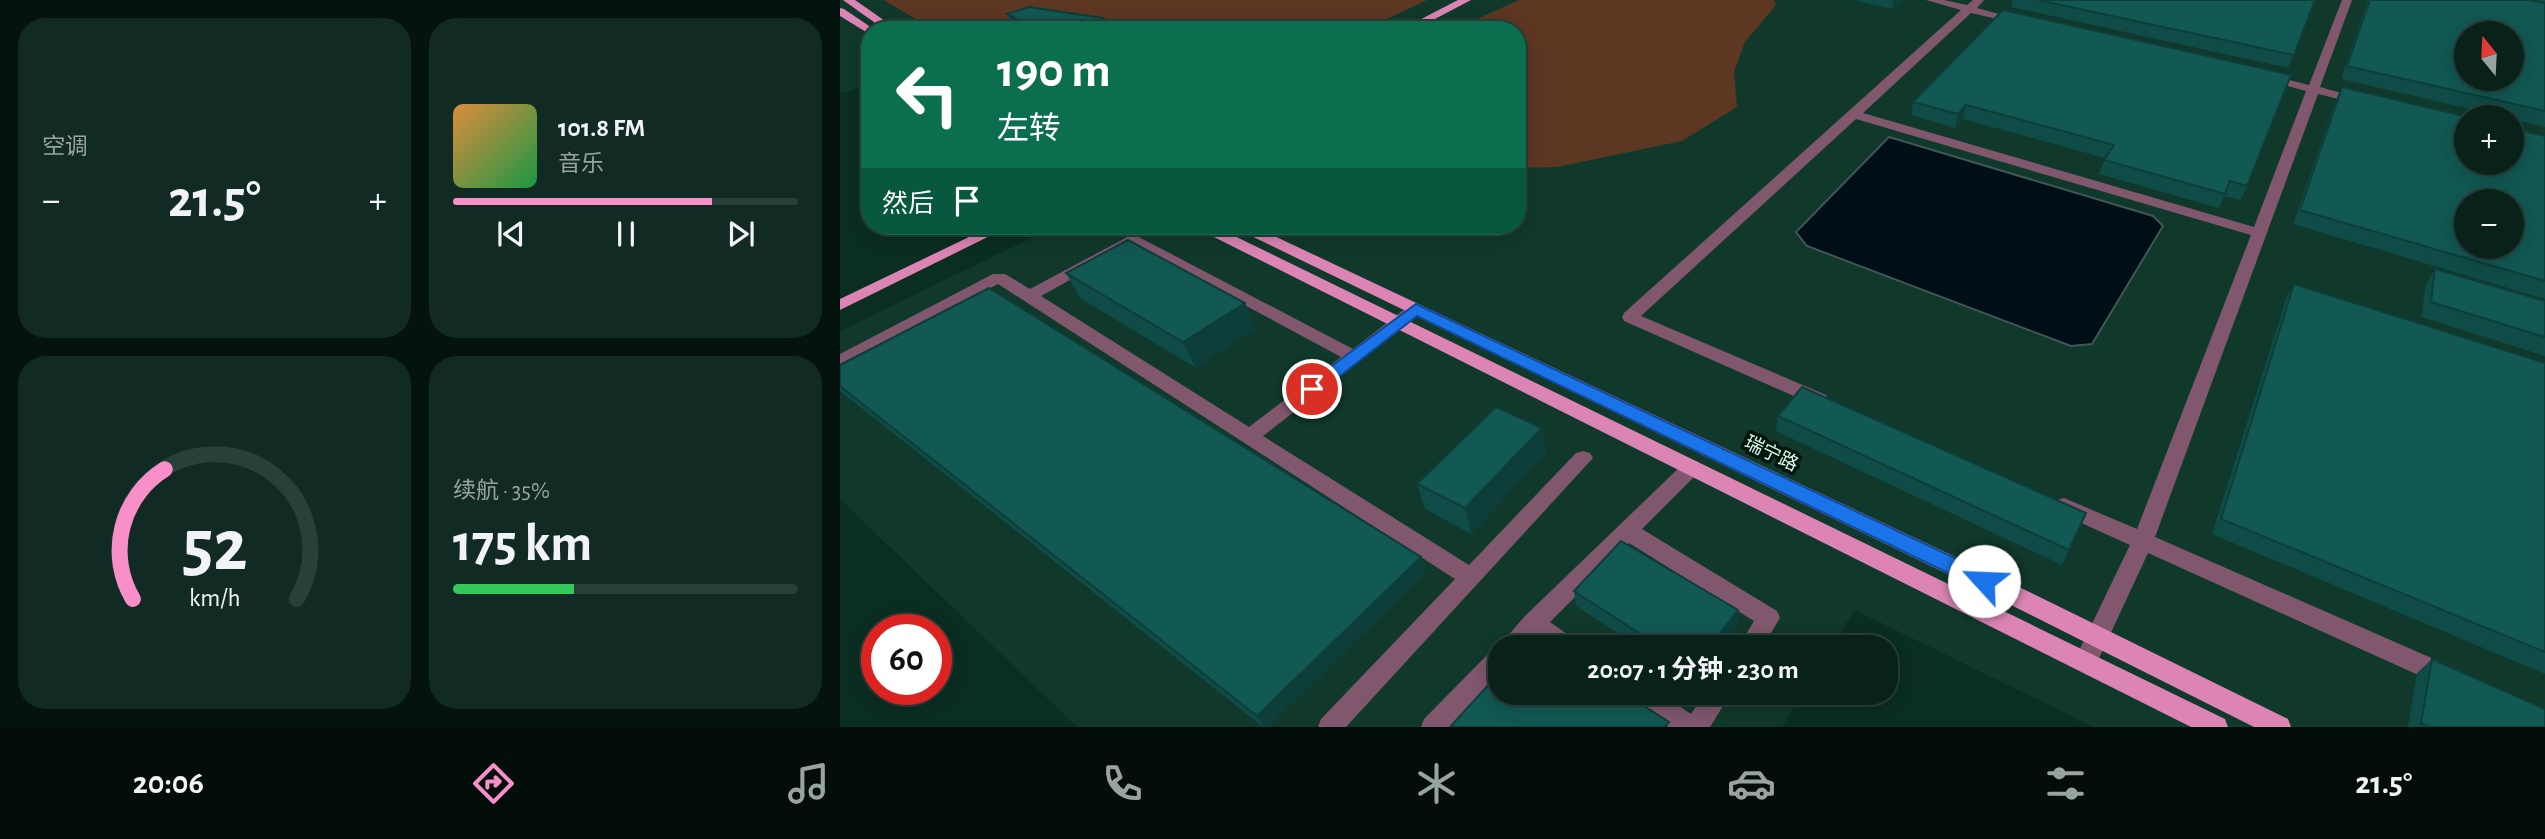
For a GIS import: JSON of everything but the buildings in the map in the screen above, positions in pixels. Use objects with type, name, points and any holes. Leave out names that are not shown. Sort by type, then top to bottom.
[{"type":"main road","points":[[848,0],[880,21]]},
{"type":"main road","points":[[1423,21],[1466,0]]},
{"type":"main road","points":[[840,11],[861,24]]},
{"type":"main road","points":[[840,305],[984,235]]},
{"type":"main road","points":[[1221,235],[2216,727]]},
{"type":"main road","name":"瑞宁路","points":[[1260,235],[2098,637],[2279,727]]},
{"type":"street","points":[[1931,0],[1975,5],[2036,24]]},
{"type":"street","points":[[2086,661],[2143,540],[2347,0]]},
{"type":"street","points":[[1835,406],[1630,317],[1975,5]]},
{"type":"street","points":[[2247,74],[2377,104]]},
{"type":"street","points":[[1854,114],[2259,233]]},
{"type":"street","points":[[1028,297],[1133,239],[1354,357]]},
{"type":"street","points":[[840,361],[999,277],[1470,577]]},
{"type":"street","points":[[1249,437],[1416,309]]},
{"type":"street","points":[[1330,727],[1583,458]]},
{"type":"street","points":[[1521,635],[1692,467]]},
{"type":"street","points":[[2053,501],[2457,681]]},
{"type":"street","points":[[1626,530],[1769,618],[1758,635]]},
{"type":"street","points":[[1532,623],[1550,635]]},
{"type":"street","points":[[1433,727],[1488,670]]},
{"type":"street","points":[[1656,705],[1689,727]]},
{"type":"street","points":[[1696,727],[1711,705]]},
{"type":"shaded area","points":[[840,0],[2545,0],[2545,727],[2093,727],[1855,610],[1839,635],[1488,635],[1488,705],[1796,705],[1782,727],[1077,727],[840,499],[840,331],[1037,235],[1526,235],[1526,21],[861,21],[861,87],[844,93],[840,91]]},
{"type":"shaded area","points":[[884,0],[1427,0],[1383,21],[919,21]]},
{"type":"shaded area","points":[[1519,0],[1774,0],[1776,5],[1745,42],[1734,72],[1737,107],[1682,141],[1557,167],[1526,168],[1526,21],[1473,21]]},
{"type":"shaded area","points":[[1889,137],[2153,216],[2163,226],[2092,344],[2071,346],[1807,246],[1796,232]]},
{"type":"route","points":[[1312,389],[1416,309],[1984,581]]}]
